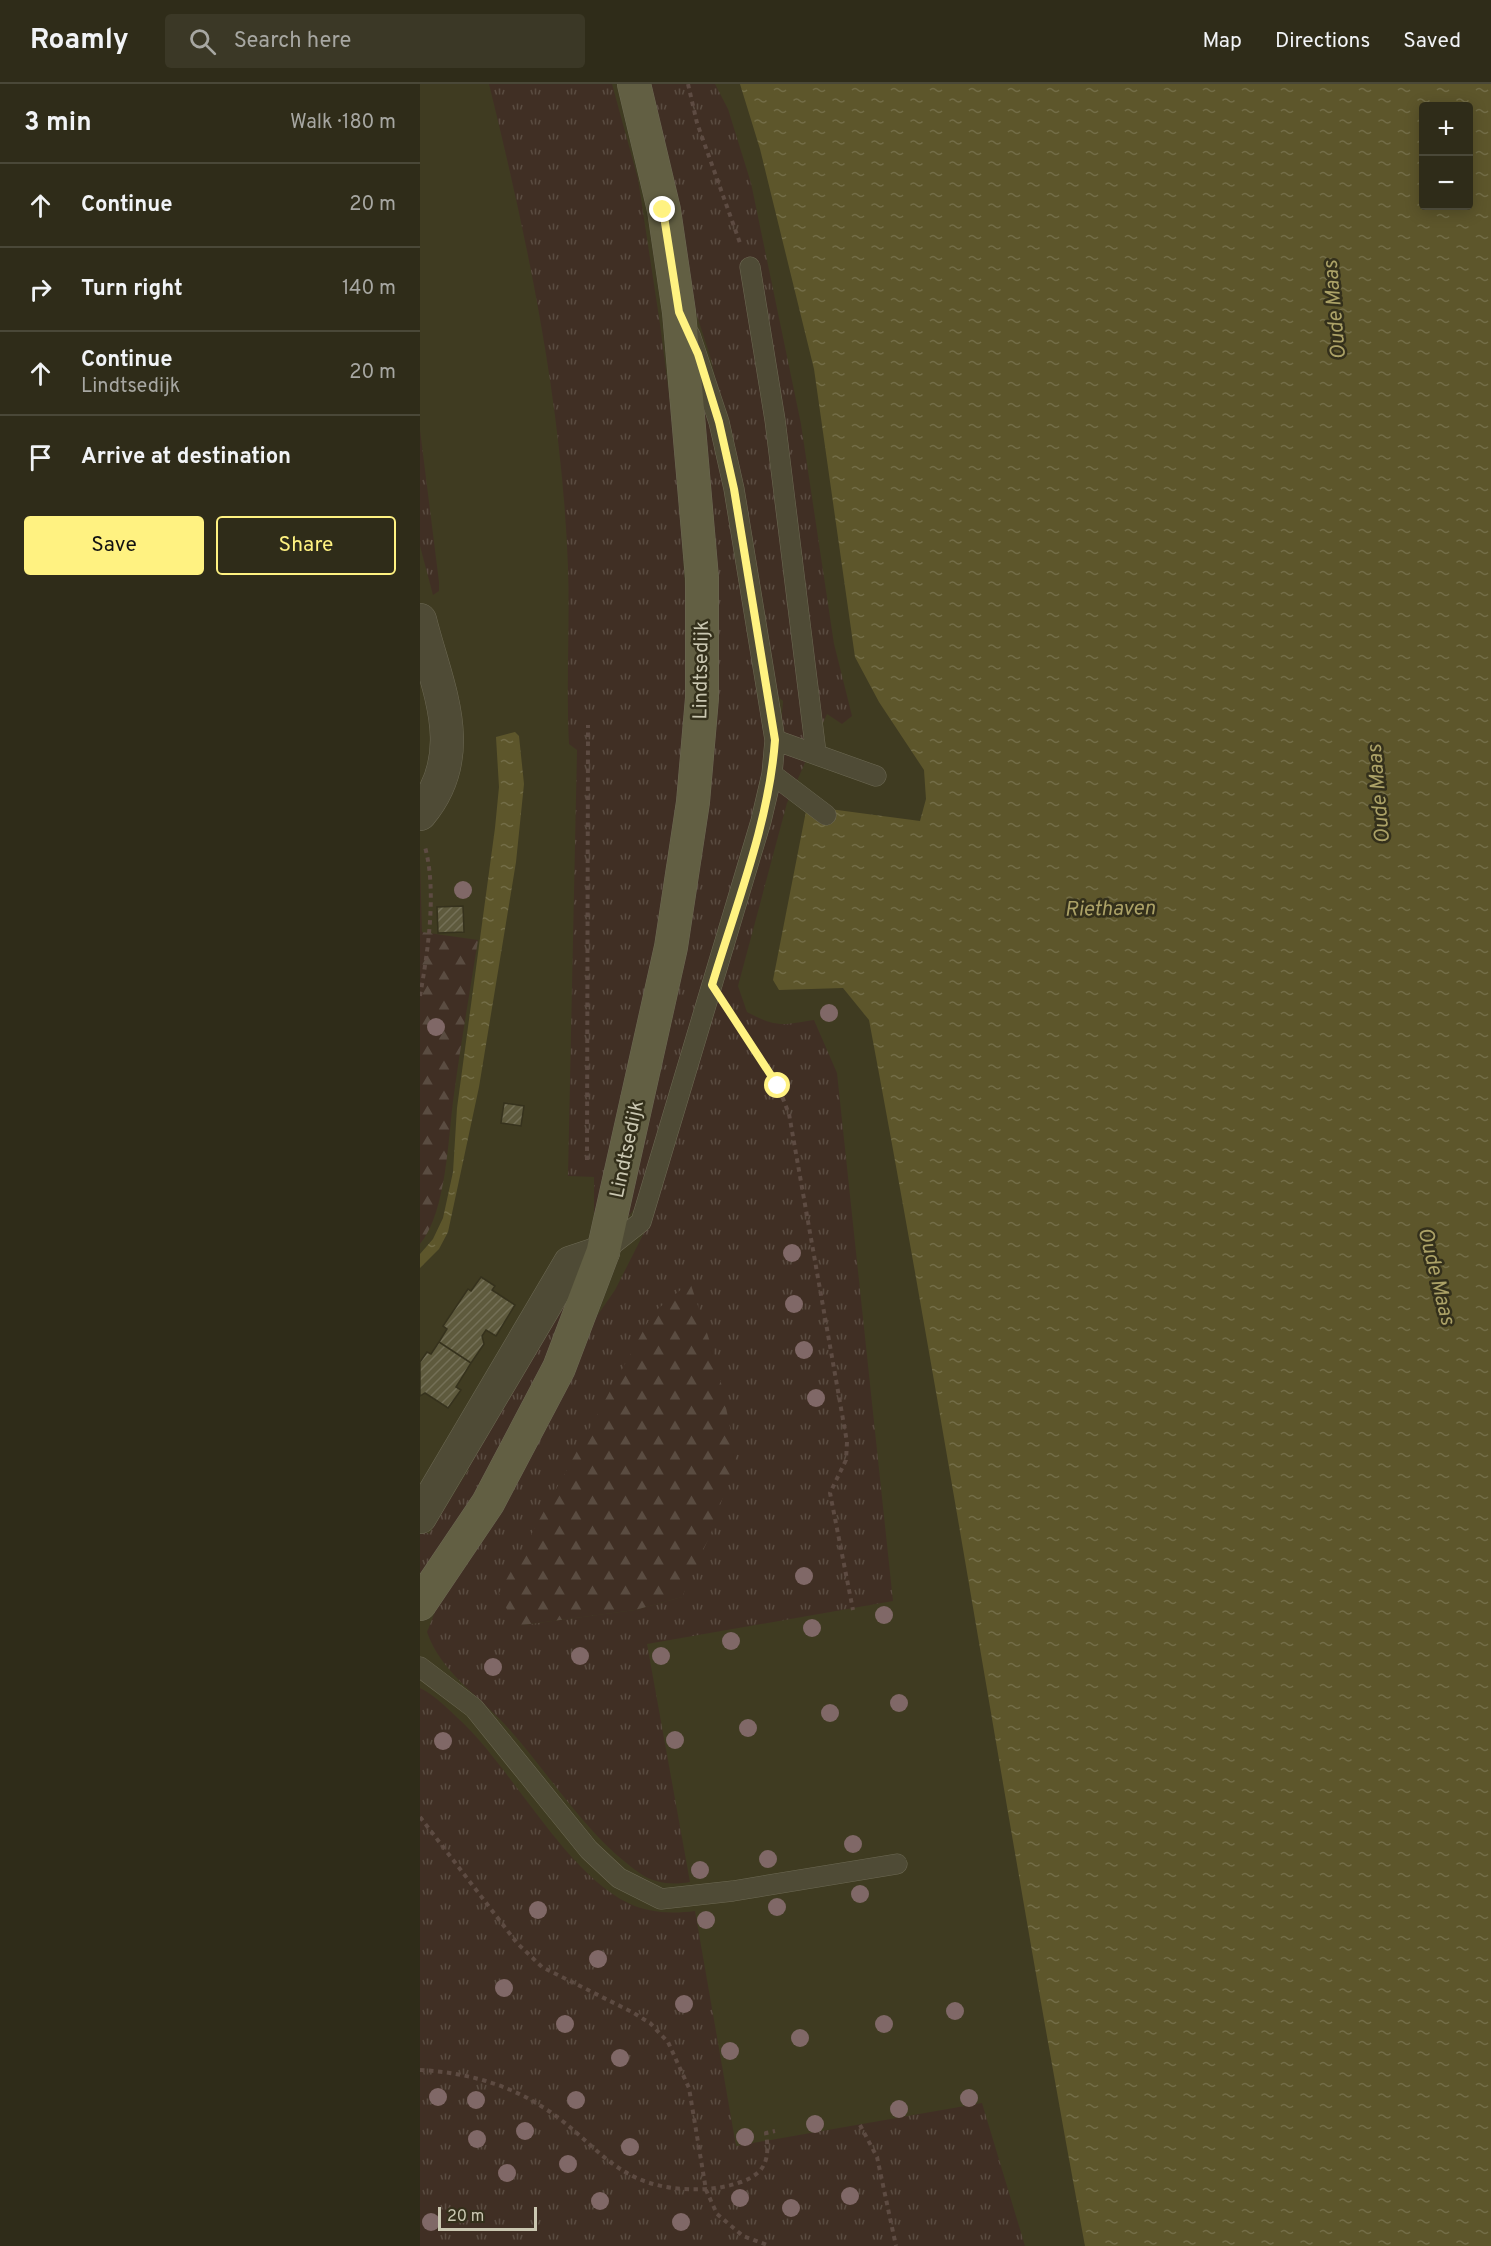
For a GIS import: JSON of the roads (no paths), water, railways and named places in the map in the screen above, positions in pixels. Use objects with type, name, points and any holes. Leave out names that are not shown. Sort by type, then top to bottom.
[{"type":"street","name":"Lindtsedijk","points":[[420,1604],[488,1503],[559,1368],[603,1252],[671,947],[693,802],[702,698],[702,578],[679,312],[663,210],[634,84]]},
{"type":"street","points":[[420,620],[446,722],[449,746],[446,767],[426,818]]},
{"type":"street","points":[[420,1517],[570,1263],[603,1252]]},
{"type":"lane","points":[[750,267],[775,420],[816,753]]},
{"type":"lane","points":[[603,1252],[641,1222],[761,821],[772,774],[775,740],[734,489],[722,433],[698,354],[679,312]]},
{"type":"lane","points":[[775,740],[876,776]]},
{"type":"lane","points":[[772,774],[826,815]]},
{"type":"lane","points":[[420,1667],[474,1708],[589,1850],[619,1878],[661,1899],[897,1864]]},
{"type":"water","points":[[740,84],[1491,84],[1491,2246],[1085,2246],[925,1326],[869,1020],[843,988],[779,990],[773,980],[807,806],[920,821],[926,799],[924,770],[879,702],[855,657],[814,369],[760,149]]},
{"type":"water","points":[[515,732],[519,736],[524,784],[516,862],[479,1087],[448,1232],[439,1249],[420,1268],[420,1254],[433,1239],[443,1218],[453,1172],[457,1108],[495,828],[499,787],[496,737]]},
{"type":"water label","name":"Oude Maas","points":[[1334,310]]},
{"type":"water label","name":"Oude Maas","points":[[1378,794]]},
{"type":"water label","name":"Riethaven","points":[[1110,908]]},
{"type":"water label","name":"Oude Maas","points":[[1437,1276]]}]
